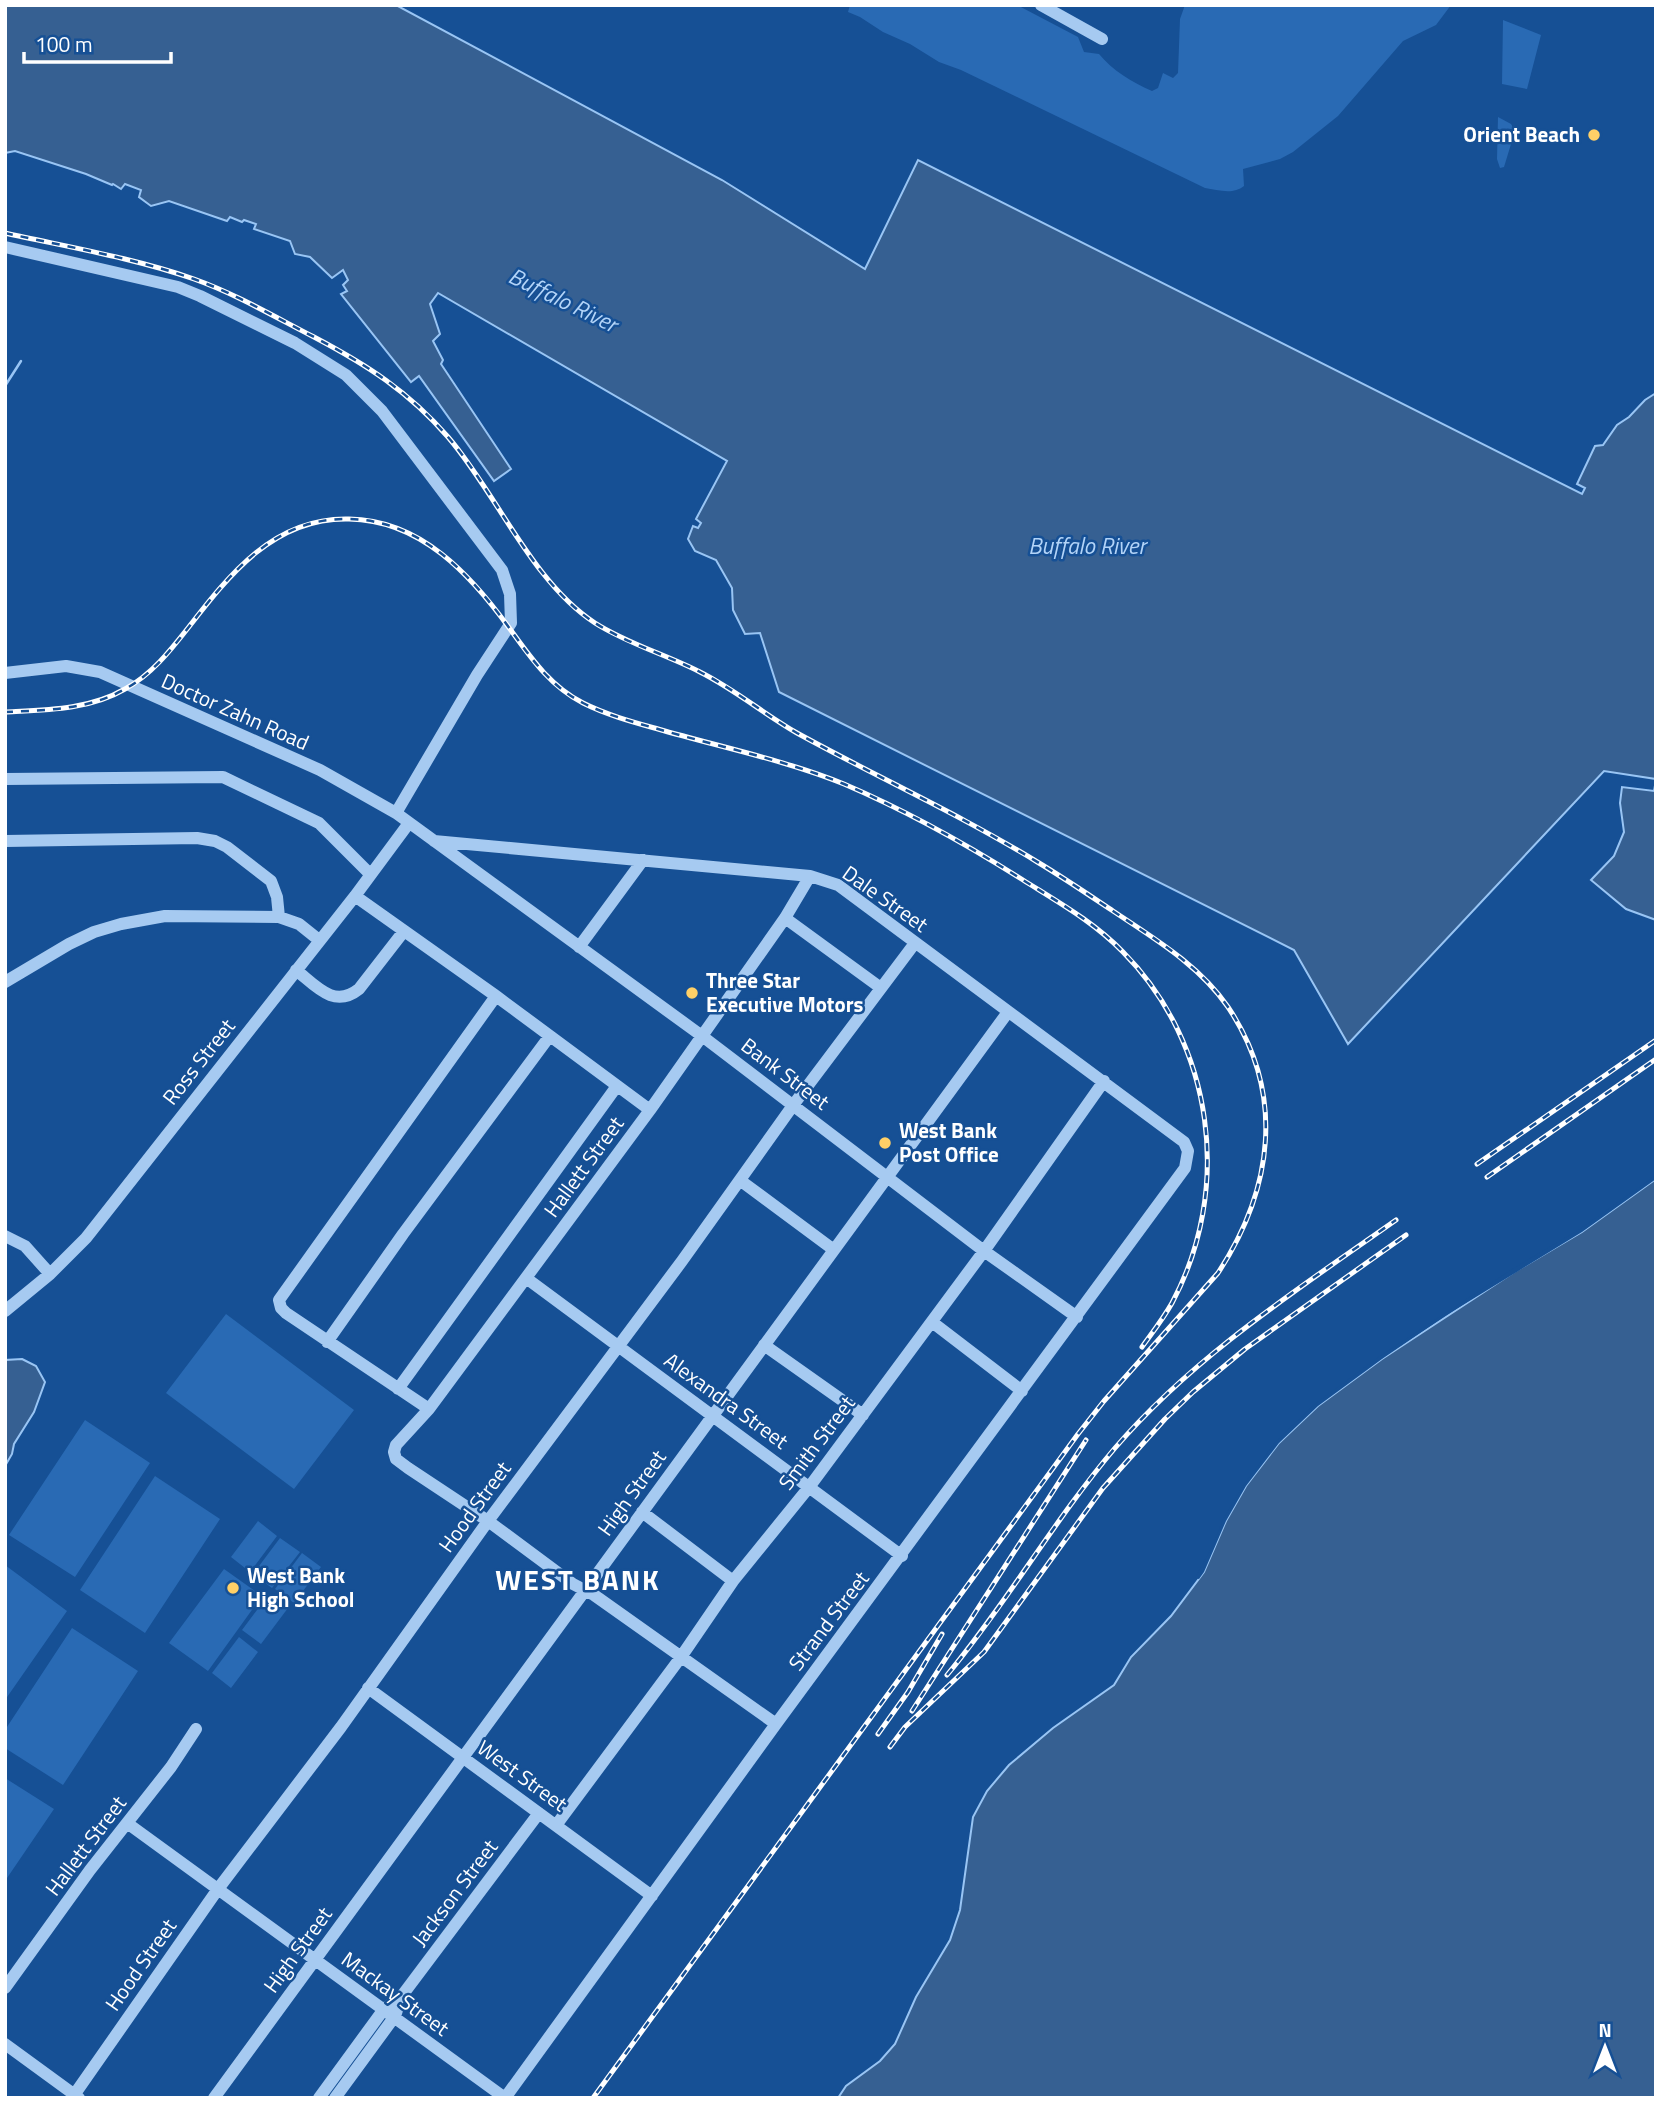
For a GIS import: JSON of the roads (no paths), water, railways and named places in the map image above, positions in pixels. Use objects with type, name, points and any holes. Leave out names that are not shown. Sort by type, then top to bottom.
[{"type":"street","points":[[1041,5],[1102,39]]},
{"type":"street","points":[[5,247],[178,288],[200,296],[295,343],[346,375],[382,411],[502,570],[510,594],[511,623],[477,675],[396,813]]},
{"type":"street","name":"Doctor Zahn Road","points":[[5,673],[66,666],[100,672],[309,766],[396,813],[434,841]]},
{"type":"street","points":[[5,779],[223,778],[319,822],[370,874]]},
{"type":"street","name":"Ross Street","points":[[5,1311],[50,1274],[86,1238],[355,896],[409,823]]},
{"type":"street","points":[[5,841],[197,838],[215,841],[228,847],[271,881],[277,897],[279,917]]},
{"type":"street","name":"Dale Street","points":[[434,841],[810,876],[845,889],[1184,1142],[1188,1152],[1185,1168]]},
{"type":"street","name":"Bank Street","points":[[434,841],[702,1035],[984,1251],[1077,1317]]},
{"type":"street","points":[[579,947],[643,860]]},
{"type":"street","name":"Hallett Street","points":[[488,1521],[411,1470],[397,1459],[394,1448],[429,1409],[650,1110],[785,918],[810,876]]},
{"type":"street","points":[[355,896],[650,1110]]},
{"type":"street","points":[[5,982],[69,944],[104,928],[165,916],[279,917],[299,924],[319,940]]},
{"type":"street","points":[[785,918],[881,988]]},
{"type":"street","points":[[296,970],[332,996],[341,999],[350,996],[359,989],[404,931]]},
{"type":"street","name":"Hood Street","points":[[75,2096],[218,1889],[369,1688],[488,1521],[915,943]]},
{"type":"street","points":[[429,1409],[283,1311],[279,1298],[496,996]]},
{"type":"street","name":"High Street","points":[[214,2098],[1008,1012]]},
{"type":"street","points":[[327,1342],[410,1224],[549,1037]]},
{"type":"street","name":"Smith Street","points":[[557,1825],[681,1657],[733,1581],[810,1486],[932,1322],[1104,1081]]},
{"type":"street","points":[[398,1389],[617,1086]]},
{"type":"street","name":"Strand Street","points":[[505,2098],[1185,1168]]},
{"type":"street","points":[[741,1181],[834,1250]]},
{"type":"street","points":[[5,1236],[25,1246],[50,1274]]},
{"type":"street","name":"Alexandra Street","points":[[526,1279],[902,1556]]},
{"type":"street","points":[[932,1322],[1022,1391]]},
{"type":"street","points":[[764,1345],[863,1415]]},
{"type":"street","points":[[642,1512],[733,1581]]},
{"type":"street","points":[[488,1521],[776,1724]]},
{"type":"street","name":"West Street","points":[[369,1688],[652,1896]]},
{"type":"street","name":"Hallett Street","points":[[5,1987],[90,1870],[171,1767],[196,1729]]},
{"type":"street","name":"Jackson Street","points":[[335,2098],[401,1997],[539,1813]]},
{"type":"street","name":"Mackay Street","points":[[127,1823],[505,2098]]},
{"type":"street","name":"Jackson Street","points":[[319,2098],[390,2013]]},
{"type":"street","points":[[5,2044],[75,2096]]},
{"type":"water","name":"Buffalo River","points":[[5,5],[396,5],[722,180],[865,269],[918,160],[1582,494],[1585,488],[1577,484],[1595,446],[1603,445],[1617,425],[1656,393],[1656,779],[1604,771],[1348,1044],[1294,950],[779,692],[760,633],[745,634],[733,610],[732,588],[716,560],[695,551],[688,539],[693,526],[698,528],[701,523],[696,519],[727,461],[438,293],[430,304],[440,334],[433,341],[443,360],[441,364],[511,469],[494,481],[419,376],[411,382],[341,294],[347,291],[343,285],[348,280],[343,270],[332,278],[310,257],[295,254],[290,241],[254,229],[256,224],[230,217],[227,221],[169,201],[151,206],[139,197],[141,190],[125,184],[121,189],[86,174],[15,151],[5,153]]},
{"type":"water","points":[[1656,780],[1656,920],[1626,909],[1591,880],[1614,856],[1624,832],[1620,803],[1622,787],[1654,791]]},
{"type":"water","points":[[1656,1179],[1656,2098],[838,2098],[846,2086],[880,2061],[895,2044],[916,1997],[950,1940],[960,1910],[973,1817],[987,1791],[1009,1765],[1053,1728],[1114,1685],[1131,1657],[1171,1616],[1204,1572],[1226,1521],[1246,1486],[1279,1443],[1318,1406],[1382,1359],[1516,1271],[1582,1232]]},
{"type":"water","points":[[22,1359],[36,1366],[45,1382],[34,1412],[14,1444],[5,1466],[5,1360]]},
{"type":"waterway","points":[[5,386],[21,361]]},
{"type":"railway","points":[[5,233],[124,259],[194,279],[255,306],[369,369],[418,406],[448,437],[534,561],[552,585],[573,606],[595,623],[713,679],[797,733],[1009,845],[1145,932],[1190,966],[1216,992],[1228,1007],[1246,1040],[1259,1073],[1265,1107],[1261,1175],[1237,1241],[1218,1273],[1078,1434],[593,2098]]},
{"type":"railway","points":[[5,712],[82,705],[111,696],[134,683],[152,670],[167,654],[237,570],[276,539],[298,528],[322,521],[349,519],[375,522],[399,529],[421,540],[442,554],[479,589],[542,670],[571,696],[620,718],[799,768],[891,805],[1002,867],[1062,905],[1088,922],[1123,952],[1154,989],[1178,1030],[1195,1073],[1204,1119],[1207,1166],[1203,1213],[1191,1259],[1172,1303],[1142,1347]]},
{"type":"railway","points":[[1477,1164],[1656,1040]]},
{"type":"railway","points":[[1487,1177],[1656,1059]]},
{"type":"railway","points":[[947,1675],[1093,1475],[1146,1415],[1178,1383],[1248,1325],[1396,1220]]},
{"type":"railway","points":[[890,1747],[905,1727],[984,1652],[1103,1488],[1165,1419],[1245,1349],[1406,1235]]},
{"type":"railway","points":[[912,1711],[1086,1440]]},
{"type":"railway","points":[[878,1734],[908,1692],[942,1634]]},
{"type":"place","name":"Orient Beach","points":[[1594,135]]},
{"type":"place","name":"Three Star Executive Motors","points":[[692,993]]},
{"type":"place","name":"West Bank Post Office","points":[[885,1143]]},
{"type":"place","name":"West Bank High School","points":[[233,1588]]},
{"type":"district","name":"WEST BANK","points":[[578,1580]]}]
